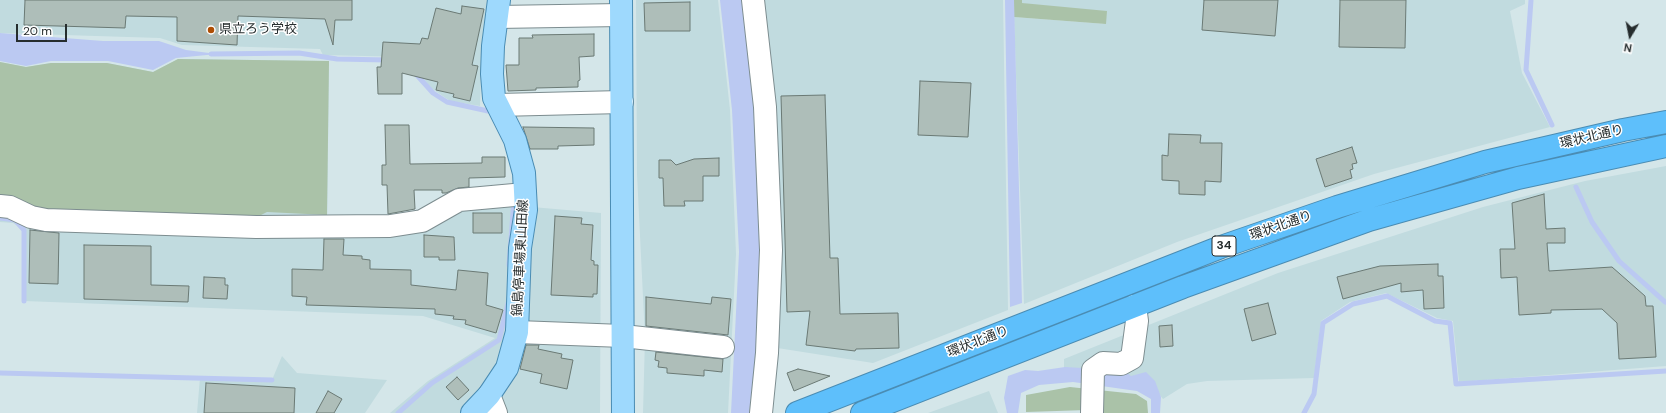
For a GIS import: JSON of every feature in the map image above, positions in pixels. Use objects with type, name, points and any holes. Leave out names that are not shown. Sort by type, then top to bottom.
[{"type":"highway","name":"環状北通り","points":[[797,413],[1221,247],[1337,207],[1485,162],[1623,130],[1666,122]]},
{"type":"highway","name":"環状北通り","points":[[862,413],[1135,306],[1369,220],[1518,178],[1666,146]]},
{"type":"main road","points":[[621,7],[623,413]]},
{"type":"main road","name":"鍋島停車場東山田線","points":[[472,413],[493,404],[507,368],[517,332],[520,248],[526,210],[518,195],[524,173],[515,140],[494,98],[492,74],[498,8]]},
{"type":"street","points":[[753,0],[765,107],[771,250],[767,353],[761,413]]},
{"type":"street","points":[[498,8],[621,7]]},
{"type":"street","points":[[498,105],[622,102]]},
{"type":"street","points":[[0,206],[10,208],[31,217],[46,220],[256,227],[390,226],[422,221],[459,200],[518,195]]},
{"type":"street","points":[[1092,403],[1093,370],[1103,363],[1121,364],[1132,358],[1137,321],[1135,306]]},
{"type":"street","points":[[517,332],[623,336],[724,347]]},
{"type":"shaded area","name":"県立ろう学校","points":[[0,0],[491,0],[481,77],[480,106],[450,101],[431,88],[407,57],[323,55],[320,49],[182,45],[160,38],[0,33]]},
{"type":"shaded area","points":[[636,0],[718,0],[730,110],[736,254],[728,413],[643,413],[645,338],[637,174]]},
{"type":"shaded area","points":[[756,0],[1003,0],[1008,310],[873,363],[771,347]]},
{"type":"shaded area","points":[[1022,0],[1525,0],[1525,4],[1510,11],[1522,73],[1550,127],[1374,174],[1177,242],[1024,304],[1014,17],[1106,24],[1022,3]]},
{"type":"shaded area","points":[[178,59],[329,61],[327,230],[460,203],[601,213],[600,413],[390,413],[428,381],[495,338],[423,316],[24,301],[24,230],[13,223],[0,222],[0,62],[26,67],[51,63],[107,63],[153,72]]},
{"type":"shaded area","points":[[1666,166],[1666,366],[1459,382],[1453,321],[1437,318],[1386,293],[1350,302],[1321,321],[1314,378],[1207,381],[1187,384],[1163,399],[1152,385],[1064,375],[1064,359],[1278,273],[1483,207],[1585,181]]},
{"type":"shaded area","points":[[282,356],[297,373],[387,380],[365,413],[197,413],[200,378],[272,380]]},
{"type":"shaded area","points":[[989,391],[998,413],[928,413]]},
{"type":"green space","points":[[1014,0],[1022,0],[1022,3],[1107,11],[1106,24],[1014,17]]},
{"type":"green space","points":[[178,59],[329,61],[327,215],[267,212],[259,216],[53,211],[15,201],[0,200],[0,62],[26,67],[51,63],[107,63],[153,72]]},
{"type":"green space","points":[[1070,387],[1136,394],[1147,401],[1148,413],[1088,413],[1087,410],[1026,412],[1026,395]]},
{"type":"water","points":[[720,0],[743,0],[755,109],[763,254],[758,340],[749,413],[731,413],[739,252],[732,110]]},
{"type":"water","points":[[1005,0],[1014,0],[1022,303],[1010,307]]},
{"type":"water","points":[[0,33],[103,41],[159,41],[186,50],[217,54],[176,58],[153,70],[108,61],[51,61],[26,66],[0,61]]},
{"type":"water","points":[[1065,367],[1082,368],[1088,375],[1102,370],[1124,371],[1131,376],[1146,372],[1155,381],[1161,397],[1160,413],[1151,413],[1151,399],[1137,391],[1073,382],[1039,385],[1021,393],[1018,413],[1007,413],[1004,398],[1008,376],[1025,370],[1038,371]]},
{"type":"building","points":[[25,0],[352,0],[352,20],[335,20],[333,45],[325,19],[238,16],[237,45],[177,41],[177,17],[126,16],[125,28],[24,25]]},
{"type":"building","points":[[1204,0],[1278,0],[1275,36],[1202,30]]},
{"type":"building","points":[[1340,0],[1406,0],[1405,48],[1339,47]]},
{"type":"building","points":[[690,2],[690,31],[645,31],[644,3]]},
{"type":"building","points":[[462,6],[484,9],[472,65],[478,66],[470,101],[453,97],[454,94],[436,90],[438,82],[402,73],[402,94],[378,94],[377,67],[381,67],[383,42],[420,44],[422,38],[428,39],[436,8],[461,14]]},
{"type":"building","points":[[594,34],[594,56],[579,57],[580,80],[578,81],[578,87],[536,88],[536,90],[508,91],[506,65],[519,65],[519,38],[533,38],[532,35]]},
{"type":"building","points":[[920,81],[971,83],[968,137],[918,135]]},
{"type":"building","points":[[825,95],[830,258],[838,258],[840,314],[898,313],[899,348],[856,349],[855,351],[806,345],[810,311],[787,312],[781,96]]},
{"type":"building","points":[[385,125],[409,125],[410,164],[482,163],[482,157],[505,157],[505,177],[469,178],[469,187],[458,188],[446,193],[442,193],[442,190],[414,190],[415,209],[388,214],[387,185],[382,185],[382,165],[386,165]]},
{"type":"building","points":[[523,127],[594,128],[594,145],[558,146],[558,149],[530,149]]},
{"type":"building","points":[[1169,134],[1201,135],[1200,143],[1222,143],[1221,182],[1205,181],[1205,195],[1179,194],[1179,181],[1162,180],[1162,155],[1168,156]]},
{"type":"building","points":[[1352,147],[1357,163],[1352,164],[1353,169],[1350,170],[1352,178],[1325,187],[1316,159]]},
{"type":"building","points":[[719,158],[719,176],[703,176],[703,201],[684,201],[685,206],[664,206],[663,178],[659,178],[659,160],[671,160],[676,165],[694,159]]},
{"type":"building","points":[[1544,194],[1546,229],[1565,228],[1565,243],[1547,243],[1549,271],[1612,267],[1645,296],[1646,306],[1653,306],[1656,357],[1619,359],[1617,323],[1602,309],[1551,310],[1551,313],[1519,315],[1517,277],[1501,278],[1500,249],[1515,249],[1512,203]]},
{"type":"building","points":[[473,213],[502,213],[502,233],[473,233]]},
{"type":"building","points":[[555,216],[582,218],[581,224],[593,225],[591,260],[594,261],[594,265],[598,265],[597,294],[593,294],[593,297],[551,295]]},
{"type":"building","points":[[30,230],[59,233],[58,284],[29,283]]},
{"type":"building","points":[[424,235],[454,237],[455,260],[439,260],[439,257],[424,257]]},
{"type":"building","points":[[324,239],[344,239],[343,255],[362,256],[362,259],[370,260],[370,269],[411,270],[411,285],[456,290],[458,270],[488,273],[486,305],[503,310],[496,333],[465,324],[466,320],[453,319],[454,316],[435,314],[435,309],[306,305],[307,297],[292,296],[292,269],[323,270]]},
{"type":"building","points":[[84,245],[151,246],[151,285],[189,286],[188,302],[84,299]]},
{"type":"building","points":[[1438,264],[1438,276],[1443,276],[1444,308],[1424,309],[1423,290],[1401,292],[1401,283],[1343,299],[1337,277],[1380,266]]},
{"type":"building","points":[[204,277],[225,278],[225,285],[228,285],[227,299],[203,298]]},
{"type":"building","points":[[646,297],[711,304],[712,297],[731,299],[728,335],[646,326]]},
{"type":"building","points":[[1268,303],[1276,334],[1252,341],[1244,309]]},
{"type":"building","points":[[1172,325],[1173,346],[1160,347],[1159,326]]},
{"type":"building","points":[[526,345],[539,345],[538,349],[562,354],[561,358],[573,360],[567,389],[540,383],[542,374],[520,369]]},
{"type":"building","points":[[656,352],[723,359],[722,372],[704,370],[704,376],[667,373],[667,368],[658,367],[659,361],[655,360]]},
{"type":"building","points":[[798,369],[830,376],[794,391],[787,373]]},
{"type":"building","points":[[457,377],[469,390],[458,400],[446,387]]},
{"type":"building","points":[[206,383],[295,388],[294,413],[204,413]]},
{"type":"building","points":[[328,391],[342,399],[334,413],[316,413]]},
{"type":"waterway","points":[[1531,0],[1526,70],[1552,125]]},
{"type":"waterway","points":[[211,54],[299,53],[337,59],[387,60]]},
{"type":"waterway","points":[[415,73],[433,93],[447,102],[488,111]]},
{"type":"waterway","points":[[1576,187],[1592,222],[1619,261],[1665,302]]},
{"type":"waterway","points":[[509,265],[514,200]]},
{"type":"waterway","points":[[0,218],[15,220],[24,230],[24,301]]},
{"type":"waterway","points":[[1304,413],[1314,394],[1323,323],[1353,304],[1387,296],[1435,321],[1450,323],[1456,384],[1666,371]]},
{"type":"waterway","points":[[398,413],[432,383],[499,340],[508,303]]},
{"type":"waterway","points":[[0,373],[272,380]]},
{"type":"place","name":"県立ろう学校","points":[[211,30]]}]
